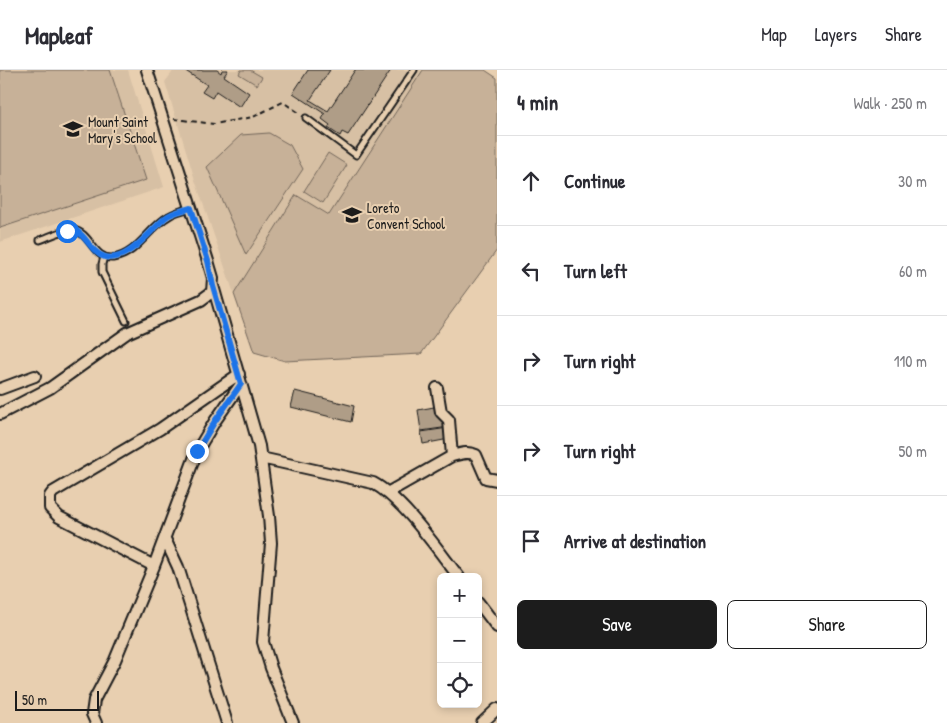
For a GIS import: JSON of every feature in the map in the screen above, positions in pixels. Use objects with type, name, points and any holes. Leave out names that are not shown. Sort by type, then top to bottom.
[{"type":"street","points":[[146,70],[208,261],[213,286],[253,421],[261,458],[271,543],[263,642],[271,668],[293,723]]},
{"type":"street","points":[[0,414],[50,388],[127,333],[201,300],[212,292],[213,286]]},
{"type":"street","points":[[0,389],[35,376]]},
{"type":"street","points":[[96,723],[92,714],[94,700],[115,660],[165,539],[200,445],[240,379]]},
{"type":"street","points":[[154,566],[59,517],[50,508],[50,496],[53,492],[240,379]]},
{"type":"street","points":[[437,388],[442,412],[449,420],[452,456]]},
{"type":"street","points":[[387,493],[452,456],[463,453],[476,455],[486,478],[497,480]]},
{"type":"street","points":[[261,458],[373,483],[387,493],[418,525],[456,573]]},
{"type":"street","points":[[165,539],[180,573],[228,723]]},
{"type":"street","points":[[482,607],[497,626]]},
{"type":"street","points":[[482,723],[497,709]]},
{"type":"lane","points":[[306,118],[356,155],[414,70]]},
{"type":"lane","points":[[40,240],[67,231],[77,231],[104,257],[119,256],[130,250],[165,218],[191,208]]},
{"type":"lane","points":[[104,257],[102,272],[126,321]]},
{"type":"path","points":[[162,116],[214,124],[253,117],[283,102],[306,118]]},
{"type":"shaded area","name":"Mount Saint Mary's School","points":[[0,70],[128,70],[164,187],[0,242]]},
{"type":"shaded area","name":"Mount Saint Mary's School","points":[[0,70],[110,70],[146,180],[0,228]]},
{"type":"shaded area","name":"Loreto Convent School","points":[[174,70],[485,70],[497,78],[497,250],[421,354],[285,361],[254,352],[195,180],[165,82]]},
{"type":"shaded area","points":[[241,70],[250,70],[262,77],[257,85],[239,74]]},
{"type":"shaded area","name":"Loreto Convent School","points":[[423,70],[485,70],[497,78],[497,250],[421,354],[285,361],[254,352],[234,294],[296,195],[329,215]]},
{"type":"shaded area","points":[[269,133],[290,145],[303,169],[246,255],[207,167],[241,135]]},
{"type":"shaded area","points":[[328,153],[347,165],[323,203],[304,191]]},
{"type":"building","points":[[184,70],[217,70],[221,73],[222,70],[228,70],[224,76],[249,93],[240,107],[216,91],[212,98],[202,92],[207,85]]},
{"type":"building","points":[[308,70],[330,70],[310,100],[328,111],[355,70],[391,70],[348,135],[342,132],[340,136],[328,128],[330,125],[322,119],[325,114],[293,93]]},
{"type":"building","points":[[295,391],[354,406],[351,422],[291,407]]},
{"type":"building","points":[[439,406],[449,427],[421,431],[418,410]]},
{"type":"building","points":[[448,428],[449,439],[423,444],[421,432]]},
{"type":"place","name":"Mount Saint Mary's School","points":[[73,129]]},
{"type":"place","name":"Loreto Convent School","points":[[352,215]]},
{"type":"route","points":[[67,231],[77,231],[99,254],[112,258],[137,245],[169,215],[191,208],[213,278],[213,286],[241,384],[204,437],[197,451]]}]
